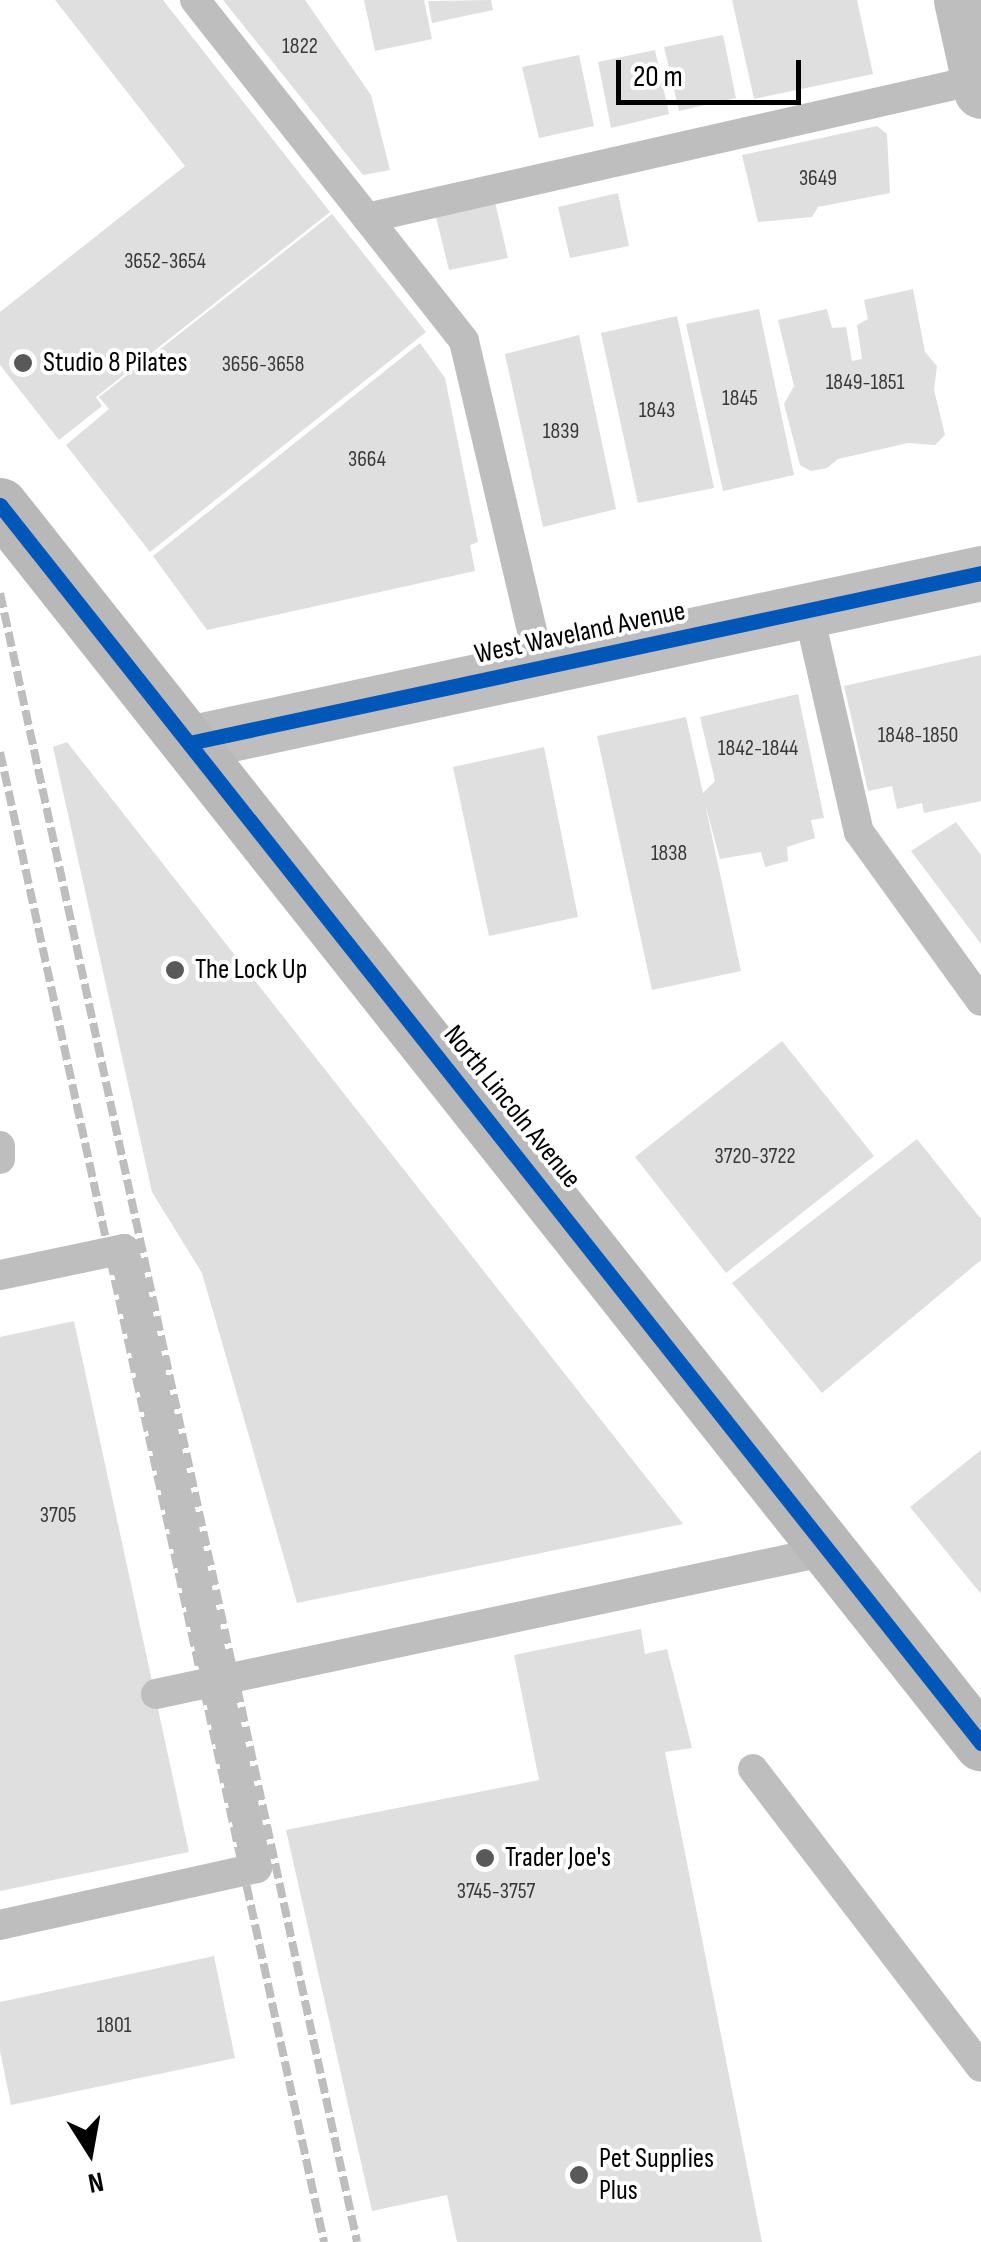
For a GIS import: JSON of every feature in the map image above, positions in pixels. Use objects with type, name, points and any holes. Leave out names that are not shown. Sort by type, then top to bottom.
[{"type":"main road","name":"North Lincoln Avenue","points":[[0,505],[832,1550],[981,1743]]},
{"type":"street","points":[[961,0],[980,83]]},
{"type":"street","name":"West Waveland Avenue","points":[[189,743],[981,572]]},
{"type":"lane","points":[[195,0],[464,341],[540,666]]},
{"type":"lane","points":[[367,218],[980,83]]},
{"type":"lane","points":[[808,610],[859,832],[981,1001]]},
{"type":"lane","points":[[0,1146],[0,1159]]},
{"type":"lane","points":[[0,1275],[124,1250],[257,1868],[0,1925]]},
{"type":"lane","points":[[156,1694],[832,1550]]},
{"type":"lane","points":[[752,1768],[981,2066]]},
{"type":"building","points":[[55,0],[163,0],[330,212],[96,397],[102,406],[59,440],[0,365],[0,312],[185,166]]},
{"type":"building","points":[[223,0],[305,0],[371,95],[390,170],[363,175]]},
{"type":"building","points":[[364,0],[424,0],[432,39],[375,51]]},
{"type":"building","points":[[491,0],[493,10],[432,23],[428,1]]},
{"type":"building","points":[[732,0],[857,0],[873,74],[754,99]]},
{"type":"building","points":[[723,35],[736,98],[679,111],[664,47]]},
{"type":"building","points":[[655,50],[669,114],[611,128],[598,62]]},
{"type":"building","points":[[579,55],[594,126],[539,138],[522,67]]},
{"type":"building","points":[[877,126],[887,134],[890,193],[818,207],[812,217],[758,222],[742,155]]},
{"type":"building","points":[[618,193],[629,246],[570,258],[558,207]]},
{"type":"building","points":[[495,202],[508,258],[449,270],[436,217]]},
{"type":"building","points":[[332,214],[426,332],[150,552],[66,445],[109,409],[99,397]]},
{"type":"building","points":[[913,289],[925,352],[937,366],[934,390],[945,435],[935,445],[908,443],[838,459],[827,468],[811,471],[800,465],[784,404],[794,386],[778,320],[827,309],[832,328],[846,327],[852,361],[862,359],[857,325],[868,319],[864,300]]},
{"type":"building","points":[[759,309],[794,475],[723,491],[686,324]]},
{"type":"building","points":[[677,316],[714,488],[638,503],[601,333]]},
{"type":"building","points":[[579,335],[616,509],[543,527],[505,354]]},
{"type":"building","points":[[420,343],[445,378],[478,542],[470,545],[475,571],[207,630],[153,556]]},
{"type":"building","points":[[981,655],[981,801],[924,813],[922,803],[897,809],[892,786],[868,791],[844,686]]},
{"type":"building","points":[[798,694],[824,818],[811,820],[815,838],[787,847],[788,861],[765,867],[761,852],[720,859],[705,804],[741,971],[652,990],[597,736],[686,717],[703,793],[715,781],[700,717]]},
{"type":"building","name":"The Lock Up","points":[[67,742],[683,1524],[297,1603],[202,1273],[152,1192],[53,747]]},
{"type":"building","points":[[544,747],[578,917],[489,936],[453,767]]},
{"type":"building","points":[[956,822],[981,855],[981,944],[911,851]]},
{"type":"building","points":[[782,1041],[874,1156],[726,1273],[635,1157]]},
{"type":"building","points":[[917,1139],[981,1219],[981,1260],[822,1393],[732,1283]]},
{"type":"building","points":[[74,1321],[189,1852],[0,1891],[0,1337]]},
{"type":"building","points":[[981,1450],[981,1594],[910,1507]]},
{"type":"building","points":[[641,1629],[645,1654],[667,1649],[692,1748],[665,1752],[762,2242],[457,2242],[447,2195],[372,2211],[286,1830],[539,1780],[514,1655]]},
{"type":"building","points":[[214,1956],[235,2058],[11,2105],[0,2051],[0,2002]]},
{"type":"railway","points":[[0,593],[357,2242]]},
{"type":"railway","points":[[0,752],[324,2242]]},
{"type":"cycle path","points":[[0,505],[981,1743]]},
{"type":"cycle path","points":[[189,743],[981,573]]},
{"type":"place","name":"Studio 8 Pilates","points":[[23,363]]},
{"type":"place","name":"The Lock Up","points":[[175,970]]},
{"type":"place","name":"Trader Joe's","points":[[485,1858]]},
{"type":"place","name":"Pet Supplies Plus","points":[[579,2175]]}]
